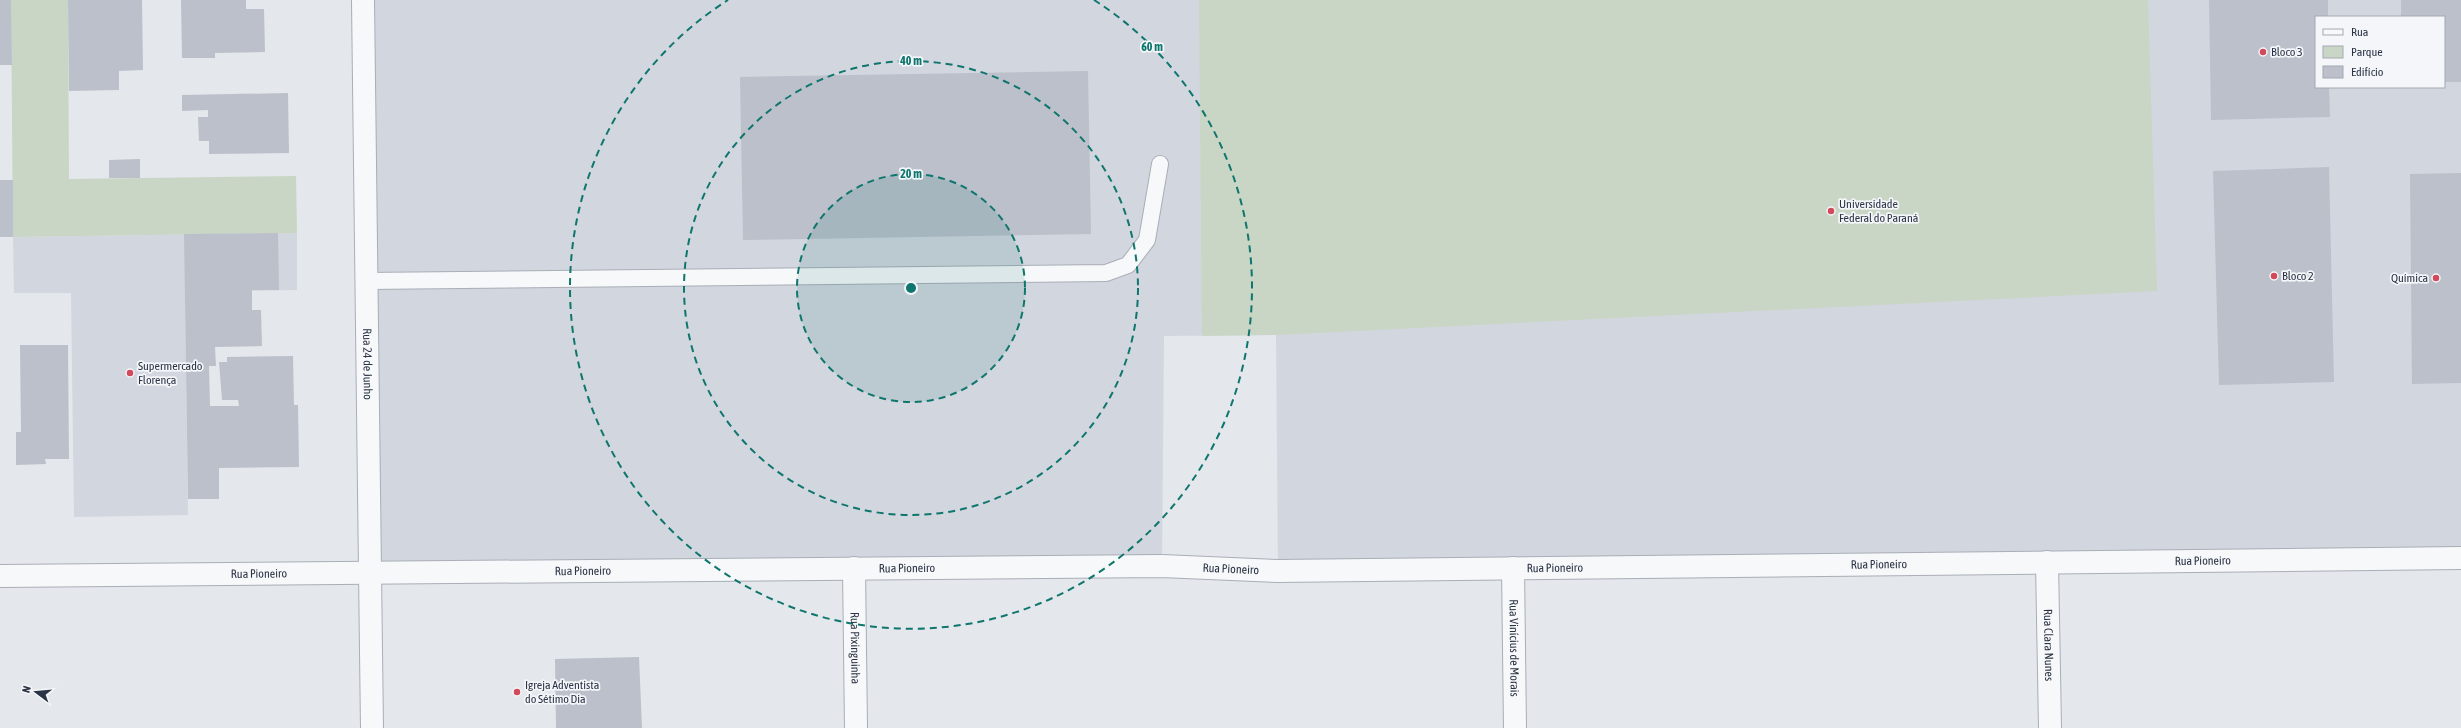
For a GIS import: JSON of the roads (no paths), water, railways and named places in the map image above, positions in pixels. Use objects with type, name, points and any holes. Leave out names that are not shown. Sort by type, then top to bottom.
[{"type":"street","name":"Rua 24 de Junho","points":[[363,0],[372,728]]},
{"type":"street","name":"Rua Pioneiro","points":[[0,576],[1162,566],[1278,571],[2461,558]]},
{"type":"street","name":"Rua Clara Nunes","points":[[2047,562],[2050,728]]},
{"type":"street","name":"Rua Pixinguinha","points":[[854,568],[856,728]]},
{"type":"street","name":"Rua Vinícius de Morais","points":[[1513,568],[1515,728]]},
{"type":"lane","points":[[366,281],[1106,273],[1128,265],[1147,240],[1160,164]]},
{"type":"place","name":"Bloco 3","points":[[2263,52]]},
{"type":"place","name":"Universidade Federal do Paraná","points":[[1831,211]]},
{"type":"place","name":"Bloco 2","points":[[2274,276]]},
{"type":"place","name":"Química","points":[[2436,278]]},
{"type":"place","name":"Supermercado Florença","points":[[130,373]]},
{"type":"place","name":"Igreja Adventista do Sétimo Dia","points":[[517,692]]}]
